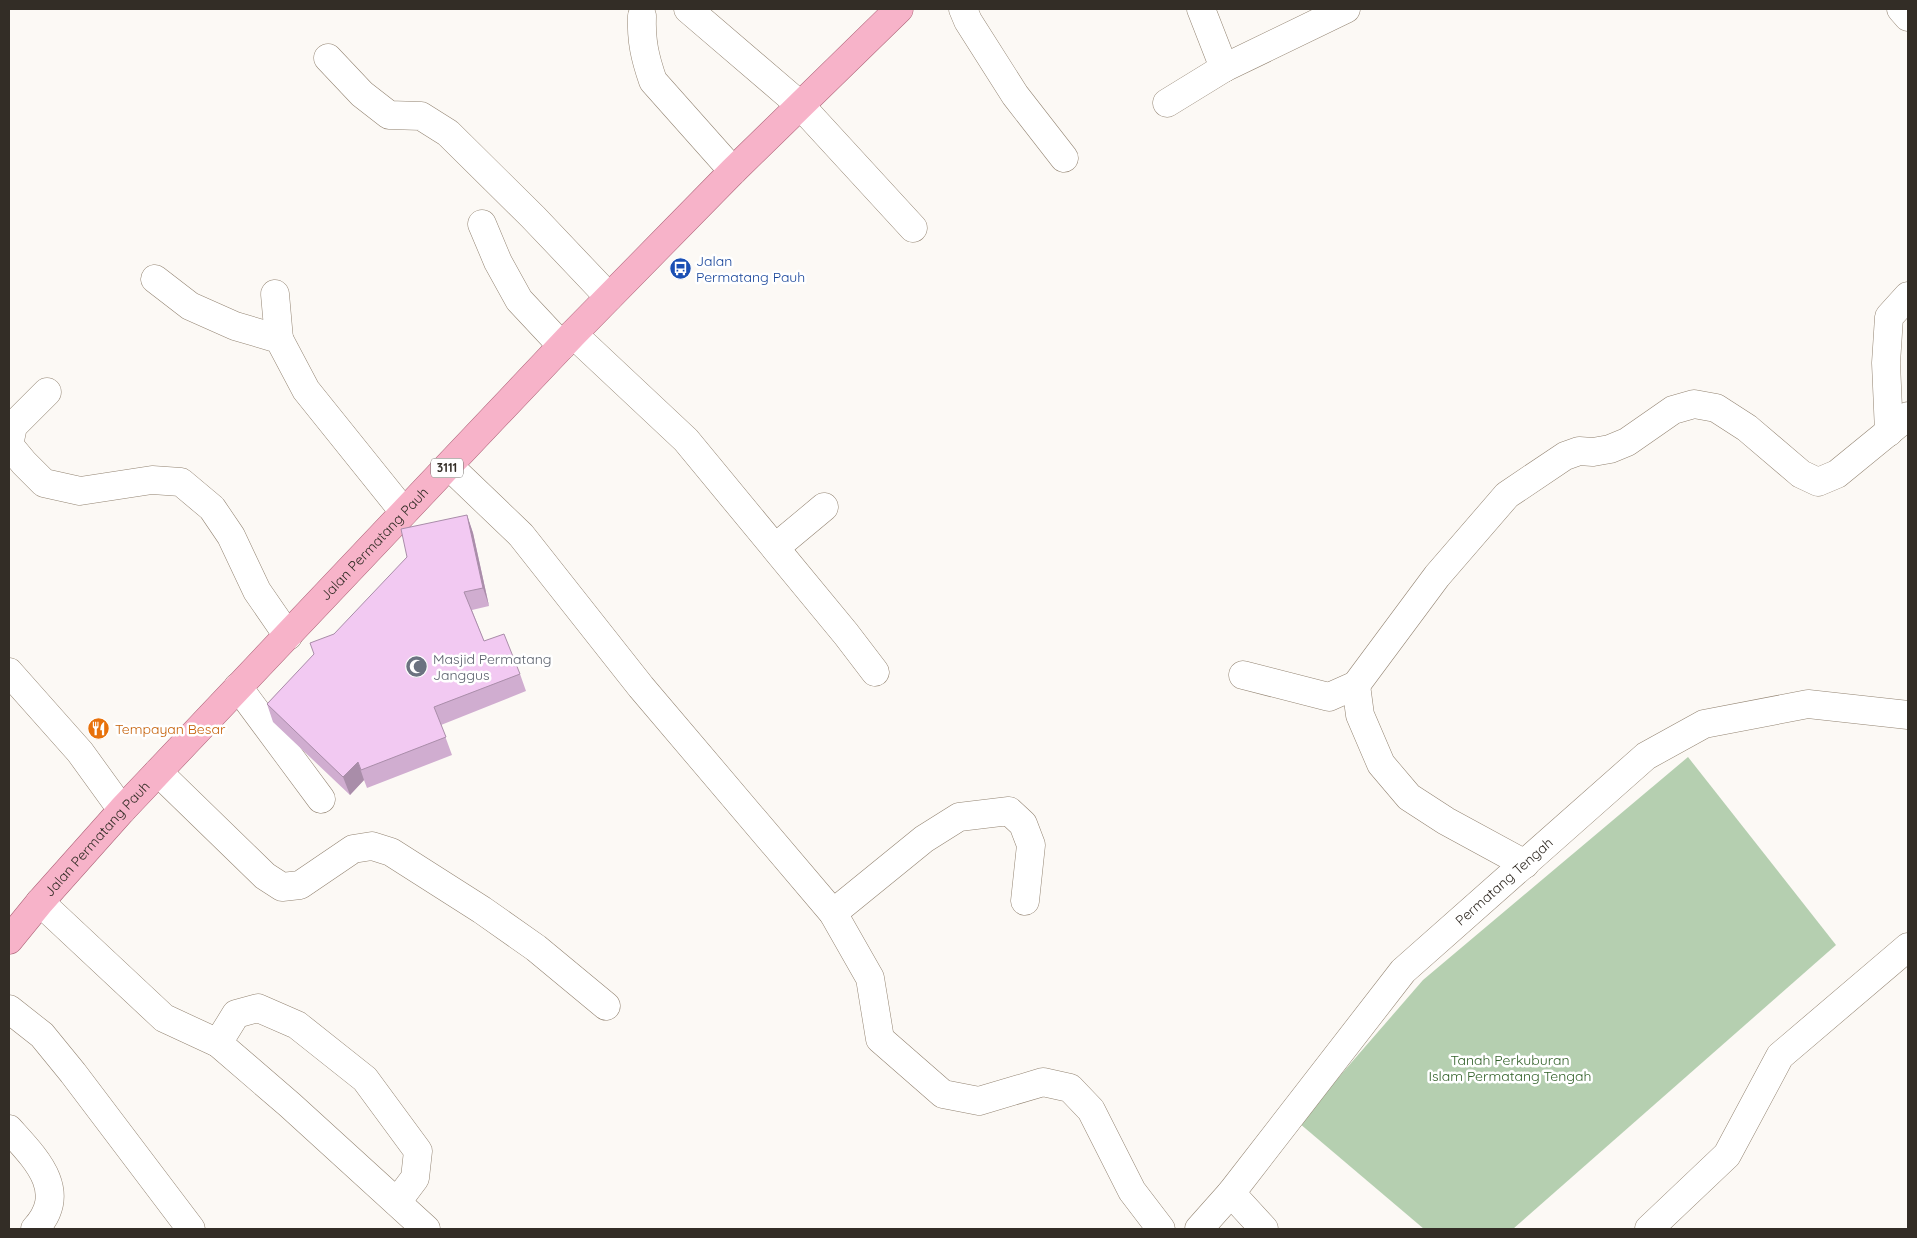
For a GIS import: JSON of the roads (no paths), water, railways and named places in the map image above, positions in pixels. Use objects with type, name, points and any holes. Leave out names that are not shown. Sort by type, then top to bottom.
[{"type":"main road","name":"Jalan Permatang Pauh","points":[[9,940],[40,902],[122,810],[567,340],[733,171],[899,9]]},
{"type":"street","points":[[688,9],[800,105],[913,228]]},
{"type":"street","points":[[963,9],[1015,95],[1064,158]]},
{"type":"street","points":[[1201,9],[1224,68]]},
{"type":"street","points":[[1167,103],[1224,68],[1346,9]]},
{"type":"street","points":[[1901,9],[1908,17]]},
{"type":"street","points":[[642,16],[641,37],[646,62],[653,81],[733,171]]},
{"type":"street","points":[[328,58],[362,94],[389,115],[421,116],[448,133],[534,217],[609,297]]},
{"type":"street","points":[[482,224],[498,262],[520,300],[686,440],[776,547],[875,672]]},
{"type":"street","points":[[156,279],[190,306],[235,326],[279,339]]},
{"type":"street","points":[[275,294],[279,339],[306,390],[404,512]]},
{"type":"street","points":[[1243,675],[1329,697],[1356,685],[1437,576],[1507,495],[1564,456],[1580,451],[1593,452],[1610,449],[1627,442],[1672,410],[1694,404],[1716,408],[1747,428],[1801,474],[1818,482],[1837,474],[1898,424],[1886,363],[1889,317],[1908,296]]},
{"type":"street","points":[[47,392],[13,426],[9,445],[24,463],[44,482],[80,491],[152,480],[181,482],[212,508],[231,536],[257,591],[288,636]]},
{"type":"street","points":[[449,466],[521,535],[641,687],[834,913],[870,978],[880,1039],[943,1094],[979,1101],[1043,1082],[1070,1088],[1091,1110],[1132,1191],[1161,1229]]},
{"type":"street","points":[[776,547],[824,507]]},
{"type":"street","points":[[9,672],[80,752],[122,810]]},
{"type":"street","points":[[1356,685],[1360,715],[1380,764],[1409,797],[1446,821],[1525,864]]},
{"type":"street","points":[[238,687],[321,799]]},
{"type":"street","name":"Permatang Tengah","points":[[1200,1229],[1231,1193],[1403,972],[1646,756],[1704,724],[1808,704],[1908,715]]},
{"type":"street","points":[[158,772],[265,876],[282,887],[300,885],[353,849],[372,846],[391,852],[482,910],[536,948],[606,1006]]},
{"type":"street","points":[[834,913],[924,840],[960,817],[1009,811],[1023,824],[1031,845],[1025,901]]},
{"type":"street","points":[[40,902],[164,1018],[218,1042],[426,1229]]},
{"type":"street","points":[[1649,1229],[1728,1155],[1780,1056],[1908,947]]},
{"type":"street","points":[[9,1008],[42,1035],[191,1229]]},
{"type":"street","points":[[218,1042],[236,1014],[258,1008],[297,1025],[365,1079],[418,1151],[415,1178],[397,1202]]},
{"type":"street","points":[[9,1129],[28,1150],[46,1176],[50,1191],[49,1203],[42,1221],[34,1229]]},
{"type":"street","points":[[1231,1193],[1264,1229]]},
{"type":"place","name":"Jalan Permatang Pauh","points":[[680,269]]},
{"type":"place","name":"Masjid Permatang Janggus","points":[[417,667]]},
{"type":"place","name":"Tempayan Besar","points":[[99,729]]},
{"type":"park label","name":"Tanah Perkuburan Islam Permatang Tengah","points":[[1510,1068]]}]
